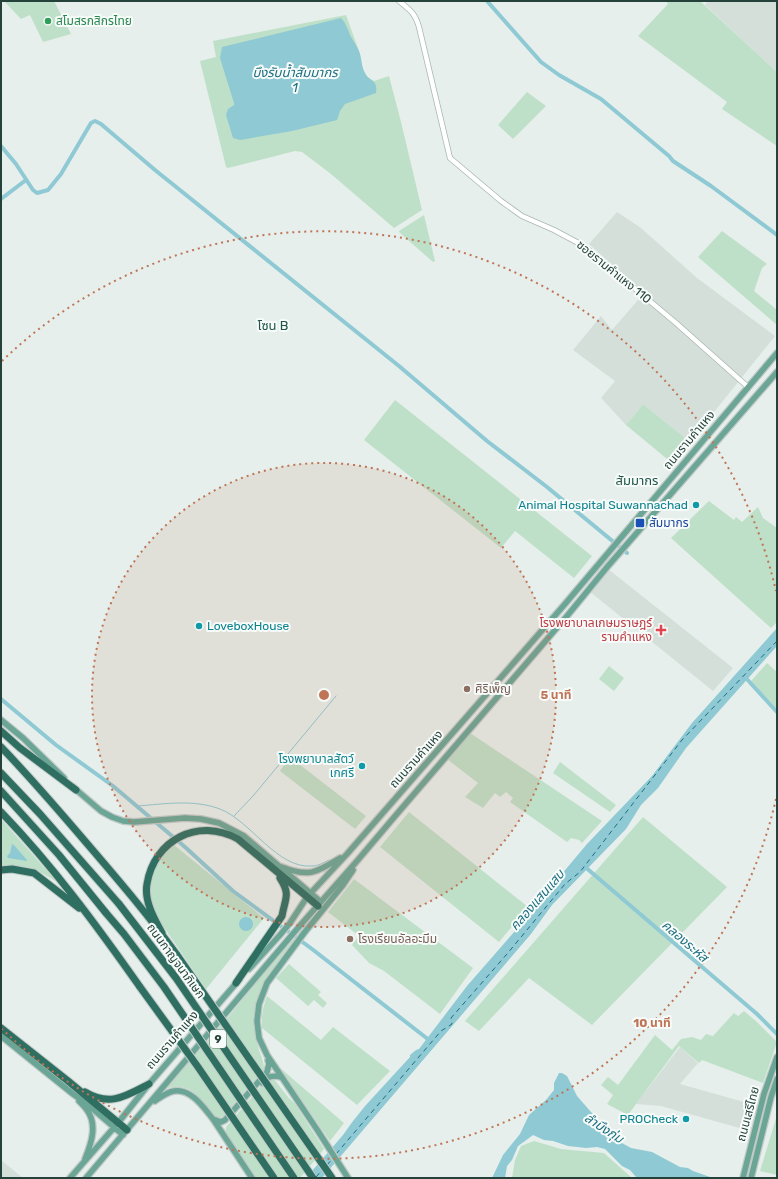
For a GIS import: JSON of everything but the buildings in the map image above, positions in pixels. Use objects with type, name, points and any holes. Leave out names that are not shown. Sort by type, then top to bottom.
[{"type":"highway","points":[[1,731],[20,748],[76,790]]},
{"type":"highway","points":[[1,747],[40,789],[162,933],[332,1178]]},
{"type":"highway","name":"ถนนกาญจนาภิเษก","points":[[1,773],[40,814],[119,904],[176,978],[313,1178]]},
{"type":"highway","name":"9","points":[[1,791],[60,855],[124,934],[164,988],[294,1178]]},
{"type":"highway","points":[[1,812],[61,880],[88,915],[198,1066],[274,1178]]},
{"type":"highway","points":[[162,933],[149,904],[147,884],[155,861],[164,848],[178,838],[195,831],[214,830],[230,835],[277,873],[320,904]]},
{"type":"highway","points":[[1,870],[12,869],[34,874],[88,915]]},
{"type":"highway","points":[[236,983],[282,916],[287,893],[283,882],[277,873]]},
{"type":"highway","points":[[1,1028],[68,1081],[125,1132]]},
{"type":"highway","points":[[68,1081],[96,1097],[108,1100],[116,1100],[124,1097],[149,1084]]},
{"type":"main road","name":"ถนนรามคำแหง","points":[[70,1178],[236,983],[280,935],[290,923],[308,895],[347,854],[440,748],[777,353]]},
{"type":"main road","name":"ถนนรามคำแหง","points":[[86,1178],[297,929],[777,372]]},
{"type":"main road","points":[[726,413],[735,420]]},
{"type":"main road","points":[[1,720],[23,738],[76,790],[101,811],[123,821],[134,822],[185,818],[214,821],[244,836],[308,895]]},
{"type":"main road","points":[[440,748],[448,754]]},
{"type":"main road","points":[[387,808],[396,815]]},
{"type":"main road","points":[[274,863],[290,870],[306,873],[315,872],[347,854]]},
{"type":"main road","points":[[348,1178],[267,1055],[259,1038],[257,1021],[258,1004],[267,983],[304,933],[349,878],[357,861]]},
{"type":"main road","points":[[1,1036],[73,1094],[116,1125]]},
{"type":"main road","points":[[213,1119],[221,1122],[225,1120],[267,1072],[269,1064],[267,1055]]},
{"type":"main road","name":"ถนนเสรีไทย","points":[[743,1178],[764,1094],[777,1057]]},
{"type":"main road","points":[[224,1135],[224,1128],[227,1122],[266,1078],[274,1076],[281,1077]]},
{"type":"main road","name":"ถนนเสรีไทย","points":[[751,1178],[777,1079]]},
{"type":"main road","points":[[148,1106],[165,1094],[174,1090],[184,1092],[191,1096],[213,1119],[252,1178]]},
{"type":"main road","points":[[73,1094],[87,1110],[92,1122],[92,1140],[84,1162]]},
{"type":"street","name":"ซอยรามคำแหง 110","points":[[399,1],[410,10],[416,18],[426,52],[450,158],[501,201],[522,216],[554,230],[584,246],[676,323],[748,387]]},
{"type":"shaded area","points":[[708,1],[777,1],[777,72],[705,5]]},
{"type":"shaded area","points":[[617,212],[641,228],[697,278],[775,336],[690,442],[643,404],[626,425],[601,398],[615,381],[573,350],[601,316],[612,330],[644,293],[589,244]]},
{"type":"shaded area","name":"โรงพยาบาลเกษมราษฎร์ รามคำแหง","points":[[608,569],[733,668],[713,691],[589,591]]},
{"type":"shaded area","points":[[680,1047],[698,1063],[680,1084],[744,1102],[743,1104],[756,1107],[750,1131],[661,1106],[636,1104]]},
{"type":"shaded area","points":[[1,1160],[23,1178],[1,1178]]},
{"type":"green space","name":"สโมสรกสิกรไทย","points":[[4,1],[54,1],[71,34],[43,42],[30,15],[21,19]]},
{"type":"green space","points":[[666,1],[700,1],[777,72],[777,146],[722,109],[727,102],[638,36],[668,4]]},
{"type":"green space","points":[[346,15],[359,51],[363,70],[367,77],[374,81],[389,76],[422,210],[394,228],[331,174],[302,152],[295,151],[228,168],[226,167],[200,61],[216,57],[213,41]]},
{"type":"green space","points":[[527,92],[546,106],[513,139],[498,125]]},
{"type":"green space","points":[[424,215],[435,261],[433,262],[399,232]]},
{"type":"green space","points":[[722,231],[767,264],[762,268],[754,291],[777,310],[777,325],[698,257]]},
{"type":"green space","points":[[395,400],[592,556],[574,578],[515,531],[501,548],[364,440]]},
{"type":"green space","points":[[643,404],[690,442],[672,463],[626,425]]},
{"type":"green space","points":[[709,501],[734,520],[736,517],[742,522],[758,507],[763,518],[777,528],[777,622],[771,628],[671,538]]},
{"type":"green space","points":[[767,663],[777,672],[776,708],[751,681]]},
{"type":"green space","points":[[609,666],[624,678],[614,691],[599,679]]},
{"type":"green space","points":[[470,733],[602,821],[582,843],[579,840],[571,838],[567,842],[510,802],[513,798],[506,792],[500,797],[495,793],[483,808],[465,797],[478,783],[447,759]]},
{"type":"green space","points":[[290,757],[366,816],[355,829],[280,771]]},
{"type":"green space","points":[[560,762],[616,805],[610,812],[553,773]]},
{"type":"green space","points":[[409,812],[528,907],[499,942],[380,847]]},
{"type":"green space","points":[[643,817],[727,887],[592,1025],[529,978],[479,1031],[465,1021]]},
{"type":"green space","points":[[1,819],[57,882],[43,874],[24,867],[1,866]]},
{"type":"green space","points":[[174,845],[264,918],[206,989],[155,914],[150,899],[149,884],[153,873],[166,851]]},
{"type":"green space","points":[[354,879],[473,968],[440,1014],[384,971],[369,963],[352,945],[359,936],[328,912]]},
{"type":"green space","points":[[293,939],[296,940],[267,980],[258,998],[255,1020],[257,1043],[264,1069],[223,1116],[219,1118],[211,1114],[197,1096],[188,1089],[172,1087],[165,1089],[230,1015]]},
{"type":"green space","points":[[289,964],[321,992],[318,995],[327,1003],[323,1008],[314,1000],[308,1006],[276,978]]},
{"type":"green space","points":[[267,996],[321,1040],[333,1027],[390,1071],[357,1105],[262,1028],[264,1004]]},
{"type":"green space","points":[[744,1011],[777,1042],[763,1083],[702,1060],[699,1063],[679,1046],[628,1115],[607,1104],[613,1095],[601,1085],[608,1077],[618,1085],[655,1035],[672,1050],[681,1039],[692,1037],[701,1040],[706,1034],[713,1036],[734,1013],[738,1016]]},
{"type":"green space","points":[[279,1067],[344,1123],[330,1141]]},
{"type":"green space","points":[[267,1079],[274,1079],[295,1104],[324,1149],[300,1178],[254,1178],[225,1134],[226,1127]]},
{"type":"green space","points":[[777,1115],[777,1175],[760,1171]]},
{"type":"green space","points":[[534,1141],[561,1149],[604,1153],[632,1178],[512,1178],[515,1160],[521,1146]]},
{"type":"water","name":"บึงรับน้ำสัมมากร 1","points":[[341,18],[346,24],[358,49],[365,73],[376,85],[376,93],[345,104],[340,111],[337,120],[292,131],[240,140],[233,138],[226,115],[228,109],[234,105],[234,103],[220,58],[222,47]]},
{"type":"water","points":[[777,628],[777,646],[686,748],[658,788],[641,805],[626,829],[552,905],[531,934],[322,1178],[306,1178],[343,1135],[366,1105],[410,1057],[410,1055],[419,1049],[467,986],[528,916],[587,844],[652,776],[692,723]]},
{"type":"water","points":[[12,844],[27,861],[8,858],[7,856],[10,853]]},
{"type":"water","points":[[243,917],[249,917],[253,921],[253,927],[249,931],[243,931],[239,927],[239,921]]},
{"type":"water","name":"ลำบึงกุ่ม","points":[[559,1073],[567,1076],[577,1096],[620,1142],[631,1148],[652,1152],[680,1167],[688,1168],[713,1178],[636,1177],[630,1170],[622,1166],[605,1149],[597,1147],[586,1148],[568,1146],[553,1141],[544,1140],[533,1135],[518,1146],[512,1160],[507,1166],[505,1178],[492,1178],[503,1155],[520,1134],[529,1115],[546,1100],[554,1090],[554,1083]]},
{"type":"waterway","points":[[487,1],[541,62],[559,75],[601,99],[673,161],[711,186],[777,235]]},
{"type":"waterway","points":[[1,146],[16,164],[33,190],[37,193],[48,190],[61,174],[91,123],[95,121],[101,124],[155,170],[399,366],[487,441],[547,487],[627,553]]},
{"type":"waterway","points":[[1,199],[26,180]]},
{"type":"waterway","points":[[745,677],[777,712]]},
{"type":"waterway","points":[[234,816],[253,796],[336,696]]},
{"type":"waterway","points":[[1,699],[56,745],[113,786],[185,847],[233,891],[312,949],[429,1040]]},
{"type":"waterway","points":[[137,806],[168,803],[189,803],[210,806],[220,809],[243,823],[264,843],[287,860],[299,865],[312,866],[329,860]]},
{"type":"waterway","name":"คลองระหัส","points":[[584,866],[757,1014],[777,1034]]},
{"type":"ferry route","points":[[336,1154],[441,1031],[452,1024],[451,1018],[565,884],[580,872],[682,740],[777,641]]},
{"type":"ferry route","points":[[327,1165],[333,1158]]},
{"type":"ferry route","points":[[316,1177],[322,1170]]},
{"type":"place","name":"สโมสรกสิกรไทย","points":[[48,21]]},
{"type":"place","name":"Animal Hospital Suwannachad","points":[[696,505]]},
{"type":"place","name":"สัมมากร","points":[[640,523]]},
{"type":"place","name":"LoveboxHouse","points":[[199,626]]},
{"type":"place","name":"โรงพยาบาลเกษมราษฎร์ รามคำแหง","points":[[661,630]]},
{"type":"place","name":"ศิริเพ็ญ","points":[[467,689]]},
{"type":"place","name":"โรงพยาบาลสัตว์ เกศรี","points":[[362,766]]},
{"type":"place","name":"โรงเรียนอัลอะมีม","points":[[350,939]]},
{"type":"place","name":"PROCheck","points":[[686,1119]]},
{"type":"district","name":"โซน B","points":[[273,325]]},
{"type":"district","name":"สัมมากร","points":[[637,480]]},
{"type":"water label","name":"คลองแสนแสบ","points":[[537,900]]}]
